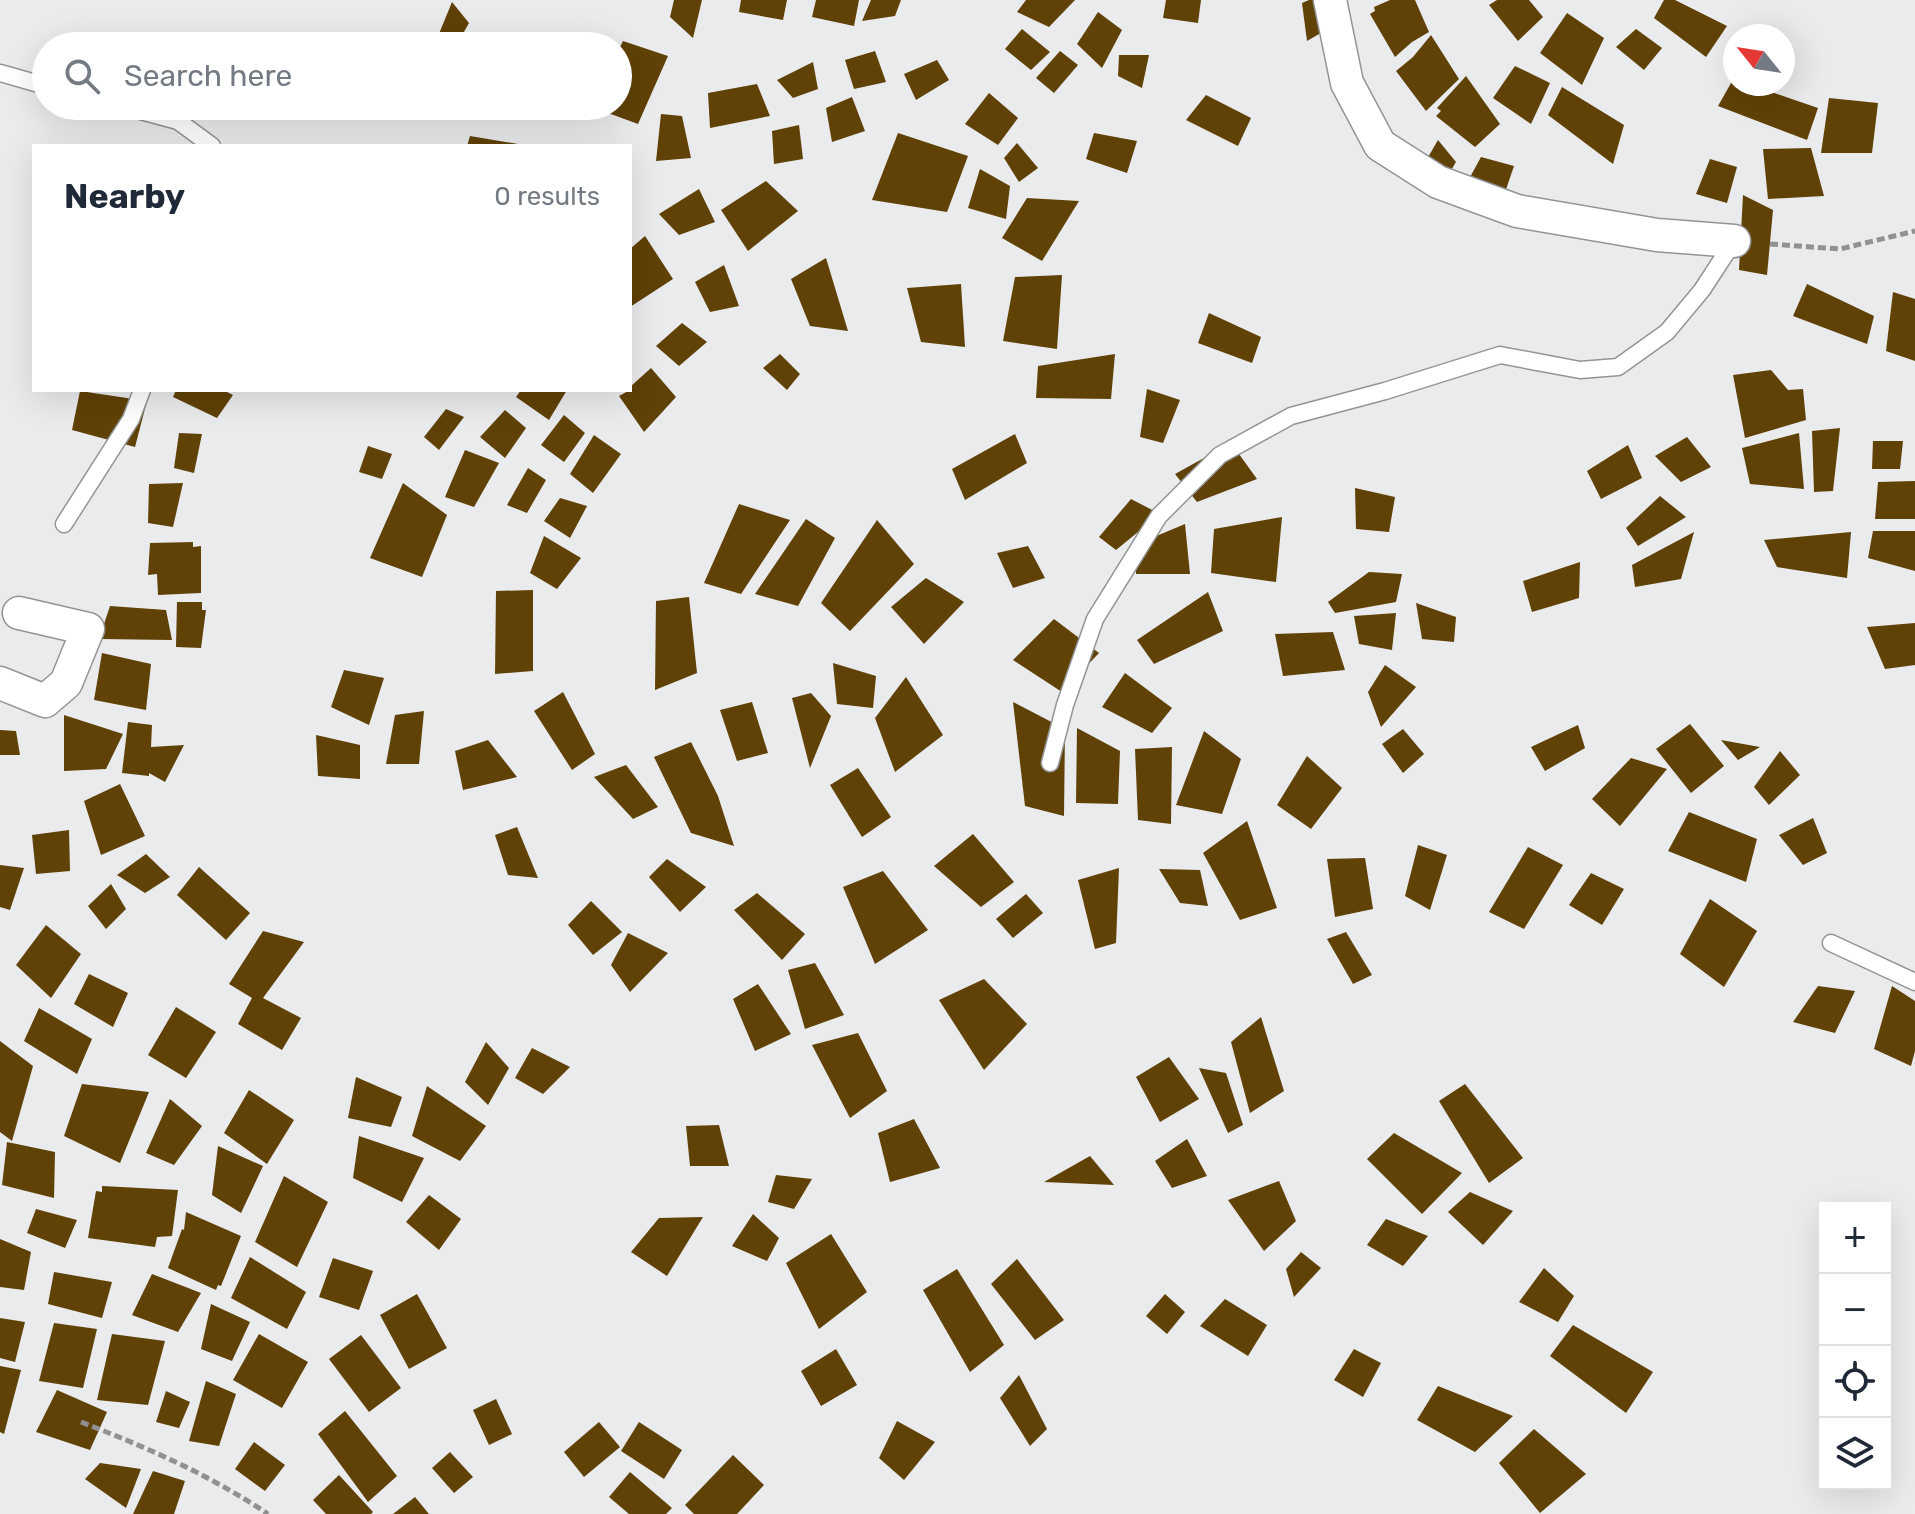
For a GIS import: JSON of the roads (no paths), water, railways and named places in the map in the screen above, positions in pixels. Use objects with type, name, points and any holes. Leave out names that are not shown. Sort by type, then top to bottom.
[{"type":"street","points":[[1330,0],[1347,83],[1380,145],[1438,182],[1517,211],[1657,235],[1734,241]]},
{"type":"street","points":[[0,683],[45,701],[66,683],[88,629],[19,613]]},
{"type":"lane","points":[[0,73],[32,82]]},
{"type":"lane","points":[[174,120],[209,144]]},
{"type":"lane","points":[[1050,763],[1065,705],[1095,619],[1159,516],[1220,455],[1291,416],[1500,355],[1580,370],[1618,367],[1667,332],[1702,290],[1734,241]]},
{"type":"lane","points":[[64,524],[131,419],[141,392]]},
{"type":"lane","points":[[1831,943],[1915,982]]}]
